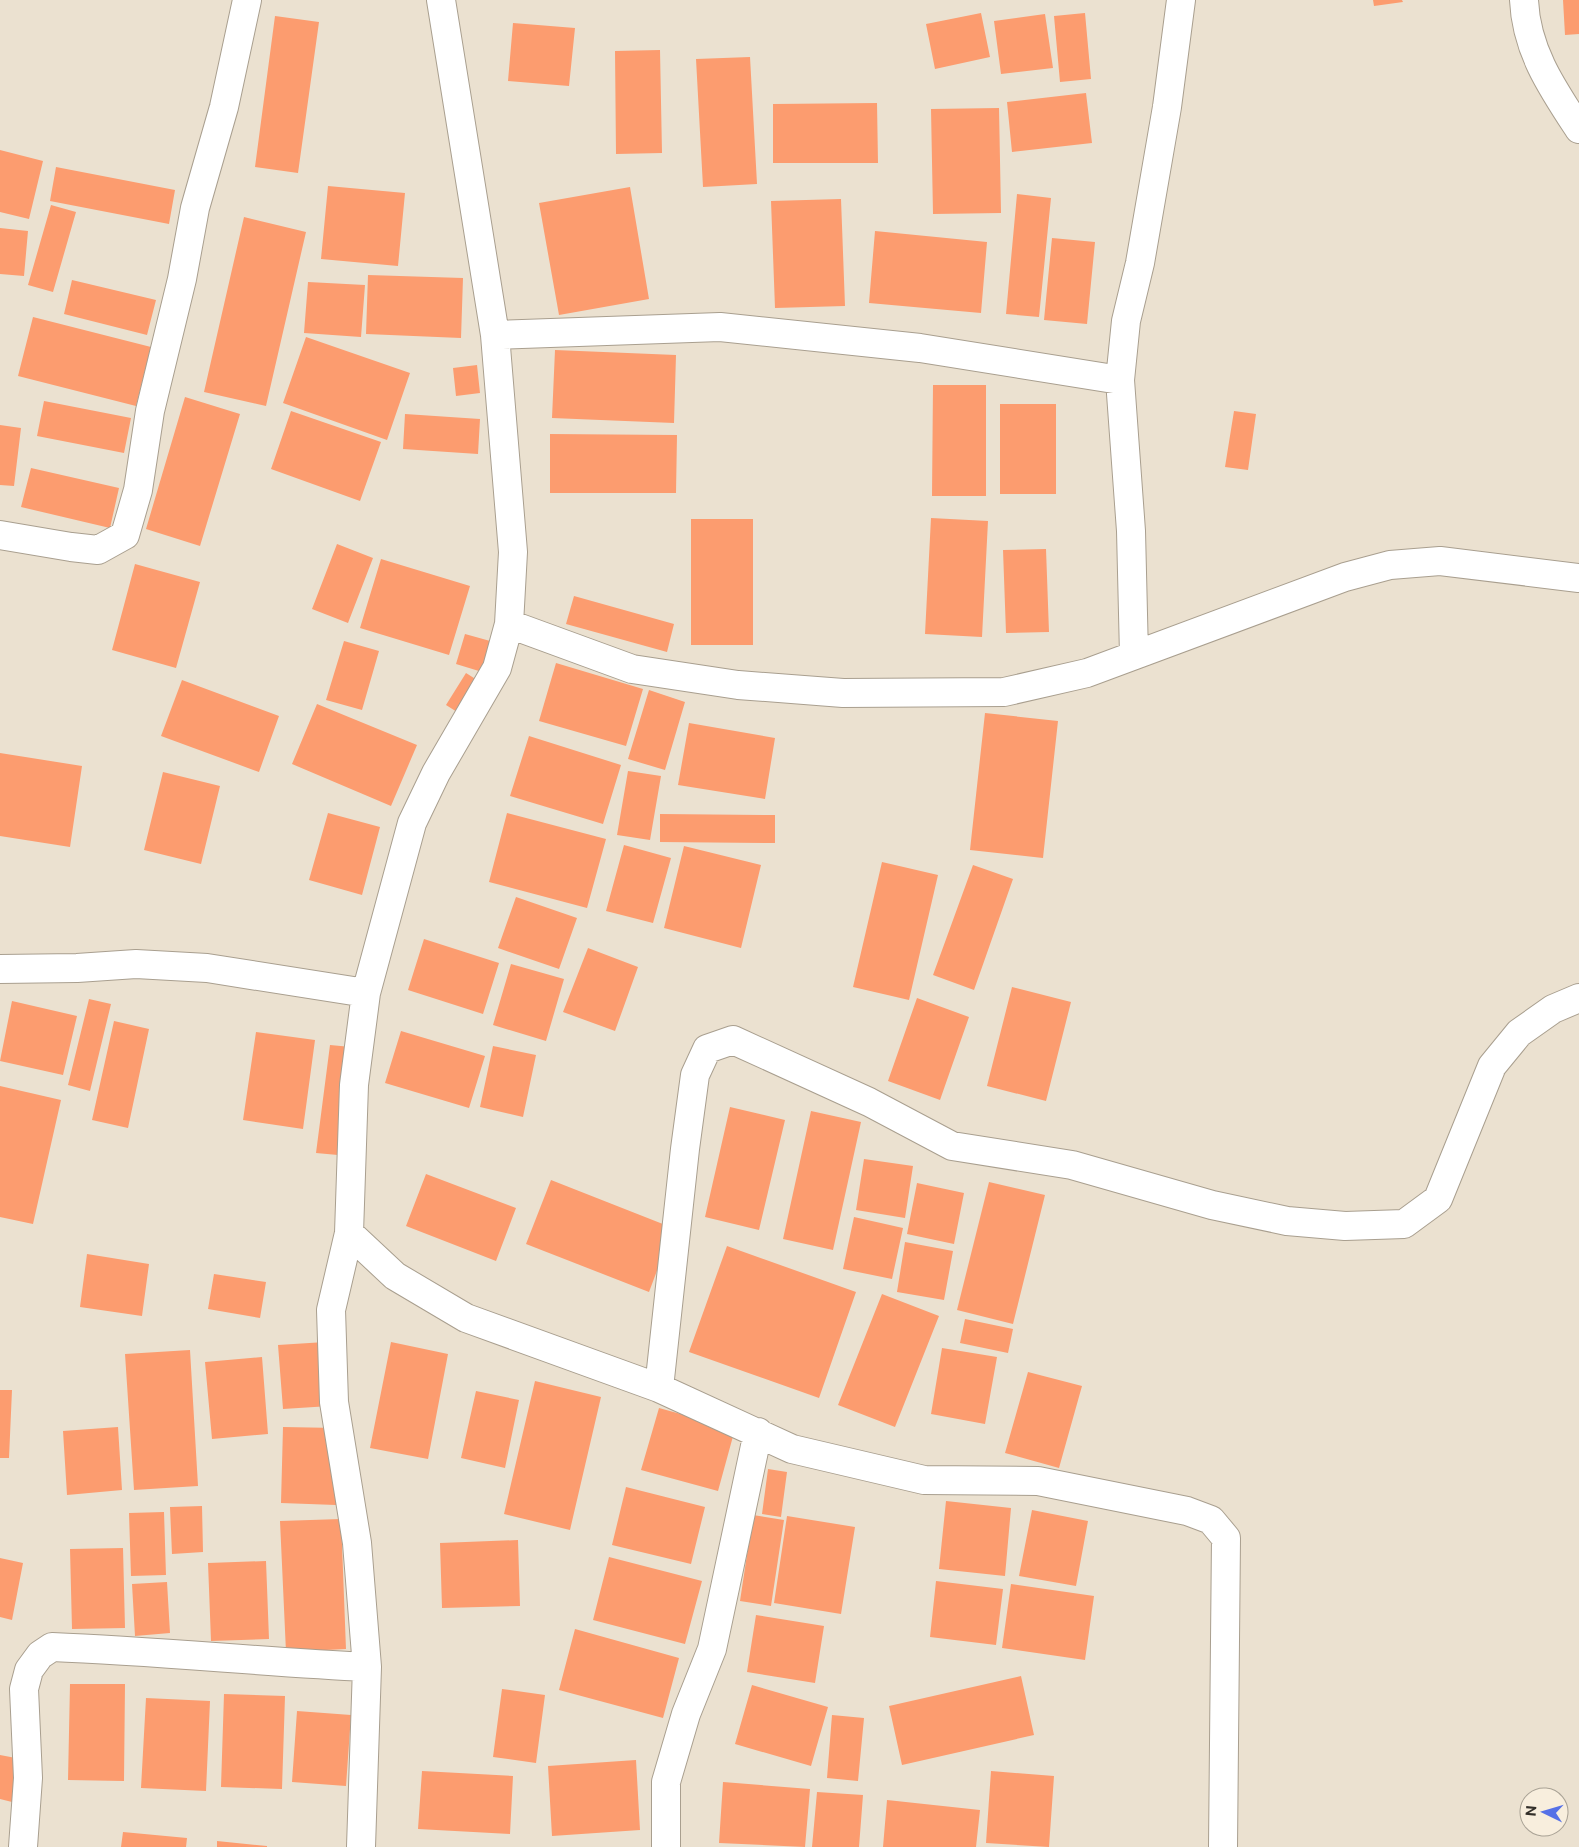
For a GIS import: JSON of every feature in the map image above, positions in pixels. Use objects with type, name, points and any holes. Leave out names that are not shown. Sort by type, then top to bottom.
[{"type":"street","points":[[0,535],[98,550],[125,535],[138,490],[150,411],[182,279],[195,208],[224,107],[247,0]]},
{"type":"street","points":[[361,1847],[367,1667],[357,1543],[334,1393],[331,1310],[349,1233],[354,1094],[366,993],[412,823],[436,773],[497,668],[509,624],[513,552],[495,335],[441,0]]},
{"type":"street","points":[[1134,655],[1131,531],[1120,380],[1126,321],[1140,263],[1167,108],[1181,0]]},
{"type":"street","points":[[1524,0],[1525,21],[1544,75],[1579,129]]},
{"type":"street","points":[[495,335],[720,328],[920,348],[1120,380]]},
{"type":"street","points":[[509,624],[632,668],[738,686],[843,693],[1004,692],[1087,673],[1345,576],[1390,565],[1440,561],[1579,578]]},
{"type":"street","points":[[0,969],[77,968],[136,964],[206,968],[366,993]]},
{"type":"street","points":[[659,1388],[692,1094],[695,1075],[706,1049],[733,1040],[869,1102],[952,1146],[1072,1165],[1212,1204],[1287,1221],[1345,1226],[1404,1224],[1438,1199],[1492,1066],[1520,1033],[1554,1009],[1579,998]]},
{"type":"street","points":[[349,1233],[395,1276],[466,1318],[659,1388],[792,1449],[924,1480],[1038,1481],[1187,1511],[1212,1520],[1226,1538],[1223,1847]]},
{"type":"street","points":[[666,1847],[666,1782],[686,1714],[712,1649],[758,1432]]},
{"type":"street","points":[[23,1847],[28,1778],[24,1689],[29,1670],[40,1655],[52,1647],[138,1650],[271,1663],[367,1667]]},
{"type":"building","points":[[1373,0],[1402,0],[1403,2],[1374,6]]},
{"type":"building","points":[[1563,0],[1579,0],[1579,34],[1565,35]]},
{"type":"building","points":[[981,13],[990,57],[935,69],[926,24]]},
{"type":"building","points":[[1085,13],[1091,79],[1060,82],[1054,16]]},
{"type":"building","points":[[1045,14],[1053,68],[1001,74],[994,21]]},
{"type":"building","points":[[275,16],[319,22],[298,173],[255,167]]},
{"type":"building","points":[[513,23],[575,28],[569,86],[508,81]]},
{"type":"building","points":[[660,50],[662,153],[616,154],[615,51]]},
{"type":"building","points":[[750,57],[757,184],[703,187],[696,59]]},
{"type":"building","points":[[1086,93],[1092,143],[1012,152],[1007,102]]},
{"type":"building","points":[[877,103],[878,163],[773,163],[773,104]]},
{"type":"building","points":[[999,108],[1001,213],[933,214],[931,109]]},
{"type":"building","points":[[0,150],[43,161],[29,219],[0,212]]},
{"type":"building","points":[[56,167],[175,190],[169,224],[50,201]]},
{"type":"building","points":[[328,186],[405,193],[398,266],[321,259]]},
{"type":"building","points":[[630,187],[649,299],[559,315],[539,203]]},
{"type":"building","points":[[1017,194],[1051,198],[1039,317],[1006,314]]},
{"type":"building","points":[[841,199],[845,306],[775,308],[771,201]]},
{"type":"building","points":[[51,205],[76,212],[53,292],[28,285]]},
{"type":"building","points":[[244,217],[306,232],[266,406],[204,392]]},
{"type":"building","points":[[0,228],[28,231],[24,276],[0,274]]},
{"type":"building","points":[[875,231],[987,242],[981,313],[869,303]]},
{"type":"building","points":[[1052,238],[1095,242],[1087,324],[1044,320]]},
{"type":"building","points":[[368,275],[463,278],[461,338],[366,334]]},
{"type":"building","points":[[72,280],[156,300],[147,335],[64,314]]},
{"type":"building","points":[[308,282],[365,285],[361,337],[304,333]]},
{"type":"building","points":[[33,317],[151,347],[136,406],[18,376]]},
{"type":"building","points":[[306,337],[410,373],[387,440],[283,403]]},
{"type":"building","points":[[555,350],[676,355],[674,423],[552,418]]},
{"type":"building","points":[[477,365],[480,393],[456,396],[453,368]]},
{"type":"building","points":[[933,385],[986,385],[986,496],[932,496]]},
{"type":"building","points":[[185,397],[240,414],[200,546],[146,529]]},
{"type":"building","points":[[44,401],[131,418],[124,453],[37,436]]},
{"type":"building","points":[[1000,404],[1056,404],[1056,494],[1000,494]]},
{"type":"building","points":[[291,411],[381,442],[360,501],[271,469]]},
{"type":"building","points":[[1234,411],[1256,414],[1248,470],[1225,467]]},
{"type":"building","points":[[405,414],[480,419],[478,454],[403,449]]},
{"type":"building","points":[[0,425],[21,428],[14,486],[0,485]]},
{"type":"building","points":[[550,434],[677,435],[676,493],[550,493]]},
{"type":"building","points":[[31,468],[119,488],[110,528],[21,507]]},
{"type":"building","points":[[931,518],[988,521],[982,637],[925,634]]},
{"type":"building","points":[[691,519],[753,519],[753,645],[691,645]]},
{"type":"building","points":[[337,544],[373,558],[348,623],[312,609]]},
{"type":"building","points":[[1046,549],[1049,632],[1006,633],[1003,550]]},
{"type":"building","points":[[381,559],[470,586],[449,655],[360,628]]},
{"type":"building","points":[[135,564],[200,582],[176,668],[112,650]]},
{"type":"building","points":[[574,596],[674,624],[667,652],[566,624]]},
{"type":"building","points":[[465,634],[501,644],[492,675],[456,664]]},
{"type":"building","points":[[344,641],[379,651],[362,710],[326,700]]},
{"type":"building","points":[[556,663],[643,689],[626,746],[539,721]]},
{"type":"building","points":[[466,673],[485,685],[465,717],[446,705]]},
{"type":"building","points":[[182,680],[279,716],[259,772],[161,736]]},
{"type":"building","points":[[649,690],[685,702],[665,770],[628,759]]},
{"type":"building","points":[[317,704],[417,745],[391,806],[292,764]]},
{"type":"building","points":[[985,713],[1058,721],[1043,858],[970,850]]},
{"type":"building","points":[[689,723],[775,738],[765,799],[678,785]]},
{"type":"building","points":[[529,736],[621,765],[603,824],[510,796]]},
{"type":"building","points":[[0,753],[82,766],[70,847],[0,836]]},
{"type":"building","points":[[628,771],[661,776],[650,840],[617,835]]},
{"type":"building","points":[[163,772],[220,786],[201,864],[144,850]]},
{"type":"building","points":[[328,813],[380,827],[362,895],[309,880]]},
{"type":"building","points":[[507,813],[606,839],[587,908],[489,882]]},
{"type":"building","points":[[660,814],[775,815],[775,843],[660,842]]},
{"type":"building","points":[[624,845],[671,858],[653,923],[606,911]]},
{"type":"building","points":[[684,846],[761,865],[741,948],[664,928]]},
{"type":"building","points":[[882,862],[938,875],[909,1000],[853,987]]},
{"type":"building","points":[[973,865],[1013,879],[974,990],[933,975]]},
{"type":"building","points":[[516,897],[577,918],[559,969],[498,948]]},
{"type":"building","points":[[424,939],[499,963],[483,1014],[408,990]]},
{"type":"building","points":[[588,948],[638,967],[615,1031],[563,1012]]},
{"type":"building","points":[[511,964],[564,979],[546,1041],[493,1025]]},
{"type":"building","points":[[1012,987],[1071,1002],[1046,1101],[987,1086]]},
{"type":"building","points":[[917,998],[969,1017],[940,1100],[888,1081]]},
{"type":"building","points":[[89,999],[111,1004],[90,1091],[68,1085]]},
{"type":"building","points":[[12,1001],[77,1016],[63,1075],[0,1061]]},
{"type":"building","points":[[114,1021],[149,1029],[128,1128],[92,1120]]},
{"type":"building","points":[[401,1031],[485,1056],[469,1108],[385,1083]]},
{"type":"building","points":[[256,1032],[315,1040],[303,1129],[243,1120]]},
{"type":"building","points":[[330,1045],[351,1047],[338,1155],[316,1153]]},
{"type":"building","points":[[493,1046],[536,1055],[523,1117],[480,1107]]},
{"type":"building","points":[[0,1086],[61,1100],[33,1224],[0,1217]]},
{"type":"building","points":[[730,1107],[785,1120],[759,1230],[705,1217]]},
{"type":"building","points":[[811,1111],[861,1122],[833,1250],[783,1239]]},
{"type":"building","points":[[864,1159],[913,1166],[905,1218],[856,1210]]},
{"type":"building","points":[[426,1174],[516,1208],[496,1261],[406,1226]]},
{"type":"building","points":[[551,1180],[673,1228],[649,1292],[526,1244]]},
{"type":"building","points":[[989,1182],[1045,1195],[1013,1324],[957,1310]]},
{"type":"building","points":[[917,1183],[964,1193],[954,1244],[907,1234]]},
{"type":"building","points":[[854,1217],[903,1228],[892,1279],[843,1269]]},
{"type":"building","points":[[905,1242],[953,1251],[944,1300],[897,1292]]},
{"type":"building","points":[[727,1246],[856,1292],[819,1398],[689,1352]]},
{"type":"building","points":[[87,1254],[149,1264],[142,1316],[80,1307]]},
{"type":"building","points":[[214,1274],[266,1282],[260,1318],[208,1309]]},
{"type":"building","points":[[882,1294],[939,1316],[895,1427],[838,1405]]},
{"type":"building","points":[[965,1319],[1013,1329],[1008,1353],[960,1343]]},
{"type":"building","points":[[325,1342],[330,1406],[283,1409],[278,1345]]},
{"type":"building","points":[[391,1342],[448,1354],[428,1459],[370,1448]]},
{"type":"building","points":[[942,1348],[997,1357],[985,1424],[931,1414]]},
{"type":"building","points":[[190,1350],[198,1486],[134,1490],[125,1354]]},
{"type":"building","points":[[262,1357],[268,1434],[212,1439],[205,1362]]},
{"type":"building","points":[[1028,1372],[1082,1386],[1059,1468],[1005,1453]]},
{"type":"building","points":[[535,1381],[601,1397],[570,1530],[504,1514]]},
{"type":"building","points":[[0,1390],[12,1390],[9,1458],[0,1458]]},
{"type":"building","points":[[476,1391],[519,1400],[505,1468],[461,1458]]},
{"type":"building","points":[[659,1408],[735,1429],[718,1491],[641,1470]]},
{"type":"building","points":[[118,1427],[122,1490],[67,1495],[63,1431]]},
{"type":"building","points":[[283,1427],[337,1428],[336,1505],[281,1503]]},
{"type":"building","points":[[768,1469],[787,1472],[781,1517],[762,1514]]},
{"type":"building","points":[[626,1487],[705,1507],[691,1564],[612,1545]]},
{"type":"building","points":[[946,1501],[1011,1508],[1005,1576],[939,1569]]},
{"type":"building","points":[[202,1506],[203,1552],[172,1554],[170,1507]]},
{"type":"building","points":[[1032,1510],[1088,1521],[1076,1586],[1019,1576]]},
{"type":"building","points":[[164,1512],[166,1575],[131,1576],[129,1513]]},
{"type":"building","points":[[753,1515],[784,1520],[771,1606],[740,1601]]},
{"type":"building","points":[[787,1516],[855,1527],[841,1614],[774,1603]]},
{"type":"building","points":[[341,1519],[346,1649],[286,1652],[280,1521]]},
{"type":"building","points":[[518,1540],[520,1606],[442,1608],[440,1543]]},
{"type":"building","points":[[123,1548],[125,1628],[72,1629],[70,1549]]},
{"type":"building","points":[[609,1557],[702,1581],[685,1644],[593,1620]]},
{"type":"building","points":[[0,1558],[23,1563],[12,1620],[0,1617]]},
{"type":"building","points":[[266,1561],[269,1639],[211,1641],[208,1563]]},
{"type":"building","points":[[936,1581],[1003,1589],[996,1645],[930,1637]]},
{"type":"building","points":[[167,1582],[170,1633],[135,1636],[132,1584]]},
{"type":"building","points":[[1011,1584],[1094,1596],[1085,1660],[1002,1648]]},
{"type":"building","points":[[756,1615],[824,1626],[815,1683],[747,1672]]},
{"type":"building","points":[[575,1629],[679,1658],[663,1718],[559,1690]]},
{"type":"building","points":[[1021,1676],[1034,1735],[902,1765],[889,1706]]},
{"type":"building","points":[[70,1684],[125,1684],[124,1781],[68,1780]]},
{"type":"building","points":[[752,1685],[828,1707],[811,1766],[735,1744]]},
{"type":"building","points":[[502,1689],[545,1695],[536,1763],[493,1757]]},
{"type":"building","points":[[224,1694],[285,1696],[282,1789],[221,1787]]},
{"type":"building","points":[[146,1698],[210,1701],[206,1791],[141,1788]]},
{"type":"building","points":[[297,1711],[351,1715],[346,1786],[292,1782]]},
{"type":"building","points":[[832,1715],[864,1718],[858,1781],[827,1778]]},
{"type":"building","points":[[0,1755],[21,1759],[12,1802],[0,1799]]},
{"type":"building","points":[[636,1760],[640,1830],[552,1836],[548,1766]]},
{"type":"building","points":[[422,1771],[513,1776],[510,1834],[418,1829]]},
{"type":"building","points":[[991,1771],[1054,1776],[1049,1847],[986,1843]]},
{"type":"building","points":[[723,1782],[810,1789],[805,1847],[719,1843]]},
{"type":"building","points":[[817,1792],[863,1795],[859,1847],[812,1847]]},
{"type":"building","points":[[887,1800],[980,1810],[976,1847],[883,1847]]},
{"type":"building","points":[[123,1832],[187,1838],[186,1847],[121,1847]]},
{"type":"building","points":[[217,1841],[267,1846],[267,1847],[217,1847]]}]
